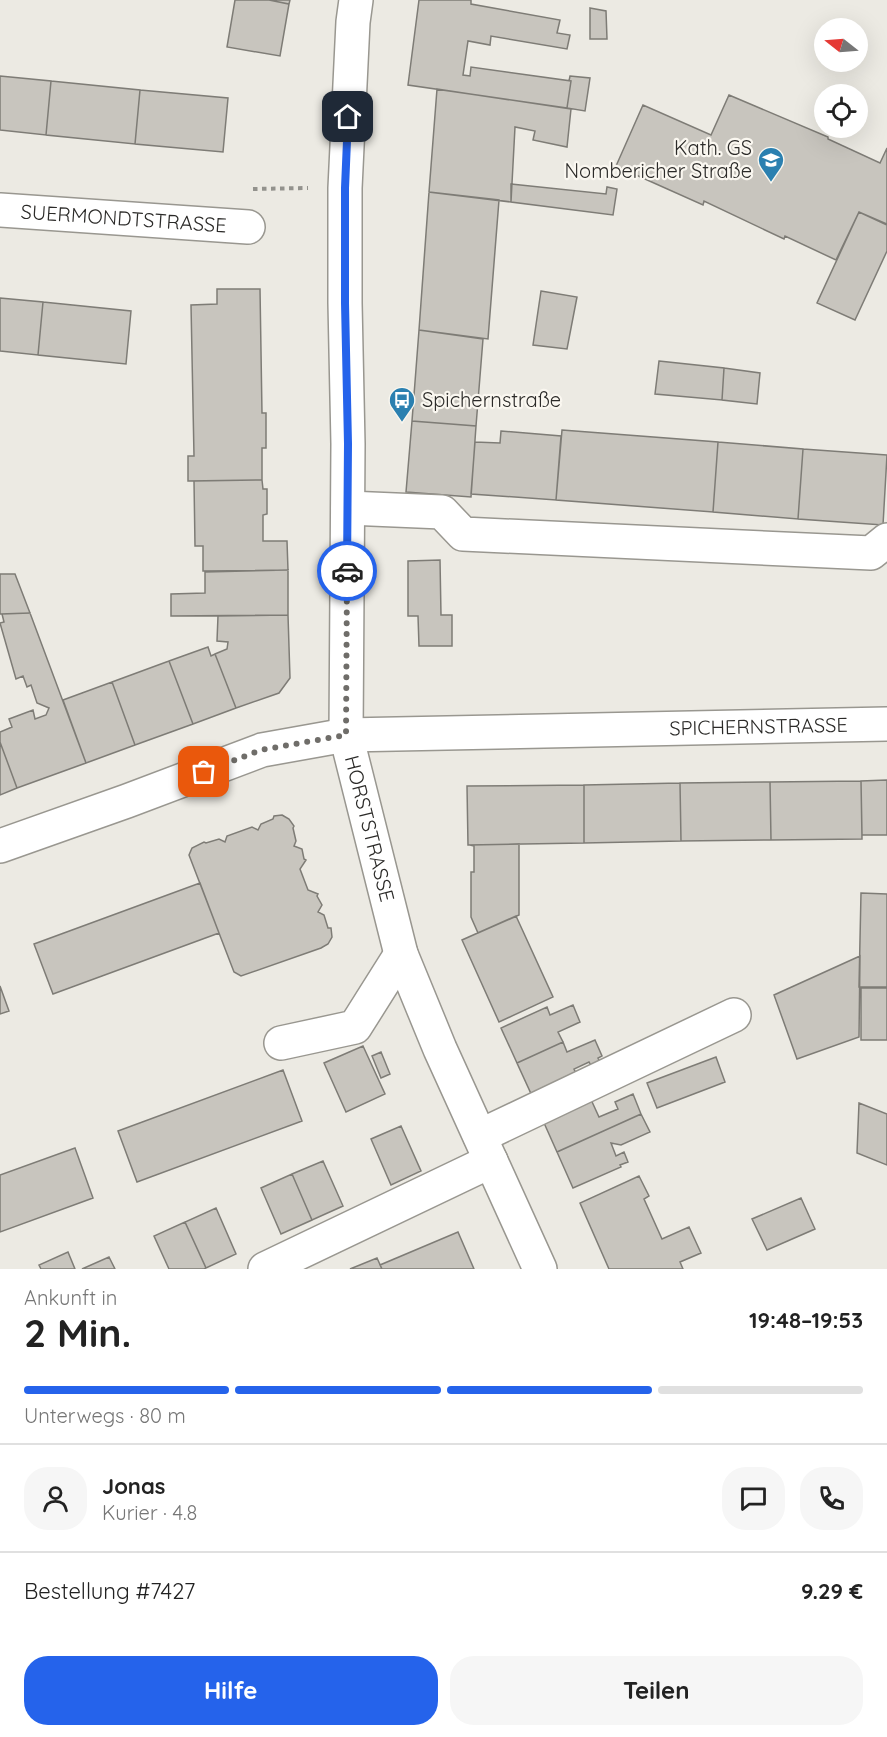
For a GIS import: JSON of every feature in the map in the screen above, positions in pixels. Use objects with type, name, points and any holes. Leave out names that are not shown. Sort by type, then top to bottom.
[{"type":"street","name":"HORSTSTRASSE","points":[[356,0],[345,188],[348,508],[346,735],[401,954],[440,1049],[540,1269]]},
{"type":"street","name":"SUERMONDTSTRASSE","points":[[0,210],[248,227]]},
{"type":"street","points":[[348,508],[442,512],[463,534],[870,553],[887,540]]},
{"type":"street","name":"SPICHERNSTRASSE","points":[[0,846],[261,750],[346,735],[887,724]]},
{"type":"street","points":[[281,1043],[355,1028],[401,954]]},
{"type":"street","points":[[265,1269],[734,1015]]},
{"type":"path","points":[[248,227],[250,189],[345,188]]},
{"type":"building","points":[[235,0],[269,0],[289,4],[280,56],[227,47]]},
{"type":"building","points":[[269,0],[290,0],[289,4]]},
{"type":"building","points":[[419,0],[471,0],[471,4],[560,20],[557,33],[570,35],[567,49],[491,36],[490,45],[468,41],[463,75],[470,76],[471,67],[571,81],[567,108],[408,85]]},
{"type":"building","points":[[590,8],[606,11],[607,39],[590,39]]},
{"type":"building","points":[[0,76],[51,81],[46,135],[0,130]]},
{"type":"building","points":[[570,76],[590,78],[585,111],[567,108]]},
{"type":"building","points":[[51,81],[140,90],[135,144],[46,135]]},
{"type":"building","points":[[437,89],[571,109],[567,147],[533,140],[535,131],[515,127],[511,202],[429,192]]},
{"type":"building","points":[[140,90],[228,98],[223,152],[135,144]]},
{"type":"building","name":"Kath. GS Nombericher Straße","points":[[729,95],[814,131],[814,138],[828,138],[880,163],[887,148],[887,224],[859,212],[836,260],[785,236],[784,239],[704,201],[703,205],[616,166],[643,105],[711,135]]},
{"type":"building","points":[[511,184],[606,194],[607,187],[617,189],[613,215],[511,202]]},
{"type":"building","points":[[429,192],[499,200],[488,339],[419,330]]},
{"type":"building","points":[[859,212],[887,225],[887,251],[855,320],[817,303]]},
{"type":"building","points":[[217,289],[260,289],[262,413],[266,413],[266,448],[262,448],[262,480],[188,481],[188,456],[194,456],[191,305],[217,304]]},
{"type":"building","points":[[541,291],[577,297],[567,349],[533,345]]},
{"type":"building","points":[[0,298],[43,302],[38,355],[0,351]]},
{"type":"building","points":[[43,302],[131,311],[126,364],[38,355]]},
{"type":"building","points":[[419,330],[483,339],[476,426],[412,421]]},
{"type":"building","points":[[659,361],[724,368],[722,400],[655,394]]},
{"type":"building","points":[[724,368],[760,373],[757,404],[722,400]]},
{"type":"building","points":[[412,421],[476,426],[471,497],[406,492]]},
{"type":"building","points":[[562,430],[718,442],[713,512],[556,500]]},
{"type":"building","points":[[501,431],[561,436],[556,500],[471,494],[475,442],[500,443]]},
{"type":"building","points":[[718,442],[803,449],[798,519],[713,512]]},
{"type":"building","points":[[803,449],[887,455],[883,525],[798,519]]},
{"type":"building","points":[[262,480],[263,489],[267,489],[267,514],[263,515],[263,541],[287,541],[288,570],[203,571],[203,546],[195,546],[194,481]]},
{"type":"building","points":[[440,560],[441,615],[452,615],[452,646],[419,646],[418,616],[408,616],[408,561]]},
{"type":"building","points":[[288,570],[288,615],[171,616],[171,594],[205,593],[205,572]]},
{"type":"building","points":[[0,574],[15,574],[30,613],[0,614]]},
{"type":"building","points":[[30,613],[86,763],[17,788],[0,742],[0,732],[12,727],[9,719],[33,710],[35,719],[46,715],[49,708],[37,703],[31,685],[27,687],[23,676],[16,679],[0,623],[4,622],[2,614]]},
{"type":"building","points":[[288,615],[290,678],[279,693],[236,708],[215,654],[227,649],[228,642],[217,641],[218,616]]},
{"type":"building","points":[[208,647],[211,656],[215,654],[236,708],[193,724],[169,661]]},
{"type":"building","points":[[169,661],[193,724],[135,745],[112,682]]},
{"type":"building","points":[[112,682],[135,745],[86,763],[63,700]]},
{"type":"building","points":[[0,742],[17,788],[0,795]]},
{"type":"building","points":[[887,780],[887,835],[862,835],[861,781]]},
{"type":"building","points":[[861,781],[862,839],[771,840],[770,782]]},
{"type":"building","points":[[770,782],[771,840],[681,841],[680,783]]},
{"type":"building","points":[[680,783],[681,841],[584,843],[584,785]]},
{"type":"building","points":[[584,785],[584,843],[468,845],[467,786]]},
{"type":"building","points":[[282,815],[294,826],[296,841],[294,846],[302,849],[306,860],[300,869],[308,890],[318,894],[322,905],[318,912],[324,915],[328,928],[331,928],[332,937],[328,944],[321,948],[241,976],[234,972],[189,855],[192,848],[204,842],[219,839],[225,842],[227,836],[252,827],[258,830],[261,824],[273,819],[274,816]]},
{"type":"building","points":[[519,844],[519,915],[478,933],[471,917],[471,872],[474,872],[474,846],[470,845]]},
{"type":"building","points":[[200,883],[219,933],[53,994],[34,944]]},
{"type":"building","points":[[861,893],[887,894],[887,987],[859,987]]},
{"type":"building","points":[[516,916],[553,997],[499,1022],[462,940]]},
{"type":"building","points":[[860,956],[859,1037],[797,1059],[774,995]]},
{"type":"building","points":[[0,986],[9,1011],[0,1014]]},
{"type":"building","points":[[861,988],[887,988],[887,1040],[861,1040]]},
{"type":"building","points":[[573,1005],[580,1022],[558,1032],[563,1042],[517,1063],[501,1028],[547,1007],[550,1015]]},
{"type":"building","points":[[595,1040],[602,1056],[598,1058],[601,1065],[593,1069],[589,1062],[574,1069],[578,1078],[533,1098],[517,1063],[563,1042],[567,1052]]},
{"type":"building","points":[[363,1046],[385,1094],[346,1112],[324,1063]]},
{"type":"building","points":[[381,1052],[390,1074],[381,1078],[372,1056]]},
{"type":"building","points":[[716,1057],[725,1082],[657,1108],[647,1083]]},
{"type":"building","points":[[283,1070],[302,1121],[137,1182],[118,1131]]},
{"type":"building","points":[[588,1093],[599,1117],[618,1109],[615,1102],[633,1094],[641,1114],[557,1152],[540,1114]]},
{"type":"building","points":[[859,1103],[887,1114],[887,1165],[857,1153]]},
{"type":"building","points":[[641,1114],[650,1132],[621,1145],[611,1143],[616,1156],[624,1152],[628,1162],[573,1188],[557,1152]]},
{"type":"building","points":[[401,1126],[421,1171],[391,1185],[371,1139]]},
{"type":"building","points":[[75,1148],[93,1198],[0,1232],[0,1175]]},
{"type":"building","points":[[323,1161],[343,1206],[312,1220],[292,1174]]},
{"type":"building","points":[[292,1174],[312,1220],[281,1234],[261,1188]]},
{"type":"building","points":[[639,1176],[649,1196],[644,1199],[662,1239],[689,1227],[701,1253],[680,1262],[683,1269],[609,1269],[580,1203]]},
{"type":"building","points":[[801,1198],[815,1229],[767,1250],[752,1219]]},
{"type":"building","points":[[216,1208],[236,1254],[206,1268],[185,1222]]},
{"type":"building","points":[[185,1222],[206,1268],[204,1269],[169,1269],[154,1236]]},
{"type":"building","points":[[458,1232],[474,1269],[382,1269],[380,1265]]},
{"type":"building","points":[[68,1252],[75,1269],[41,1269],[39,1265]]},
{"type":"building","points":[[109,1257],[115,1269],[82,1269]]},
{"type":"building","points":[[377,1258],[382,1269],[350,1269]]},
{"type":"way so far","points":[[204,772],[261,750],[346,735],[347,571]]},
{"type":"place","name":"Kath. GS Nombericher Straße","points":[[771,183]]},
{"type":"place","name":"Spichernstraße","points":[[402,423]]},
{"type":"route","points":[[347,571],[345,188],[348,117]]}]
